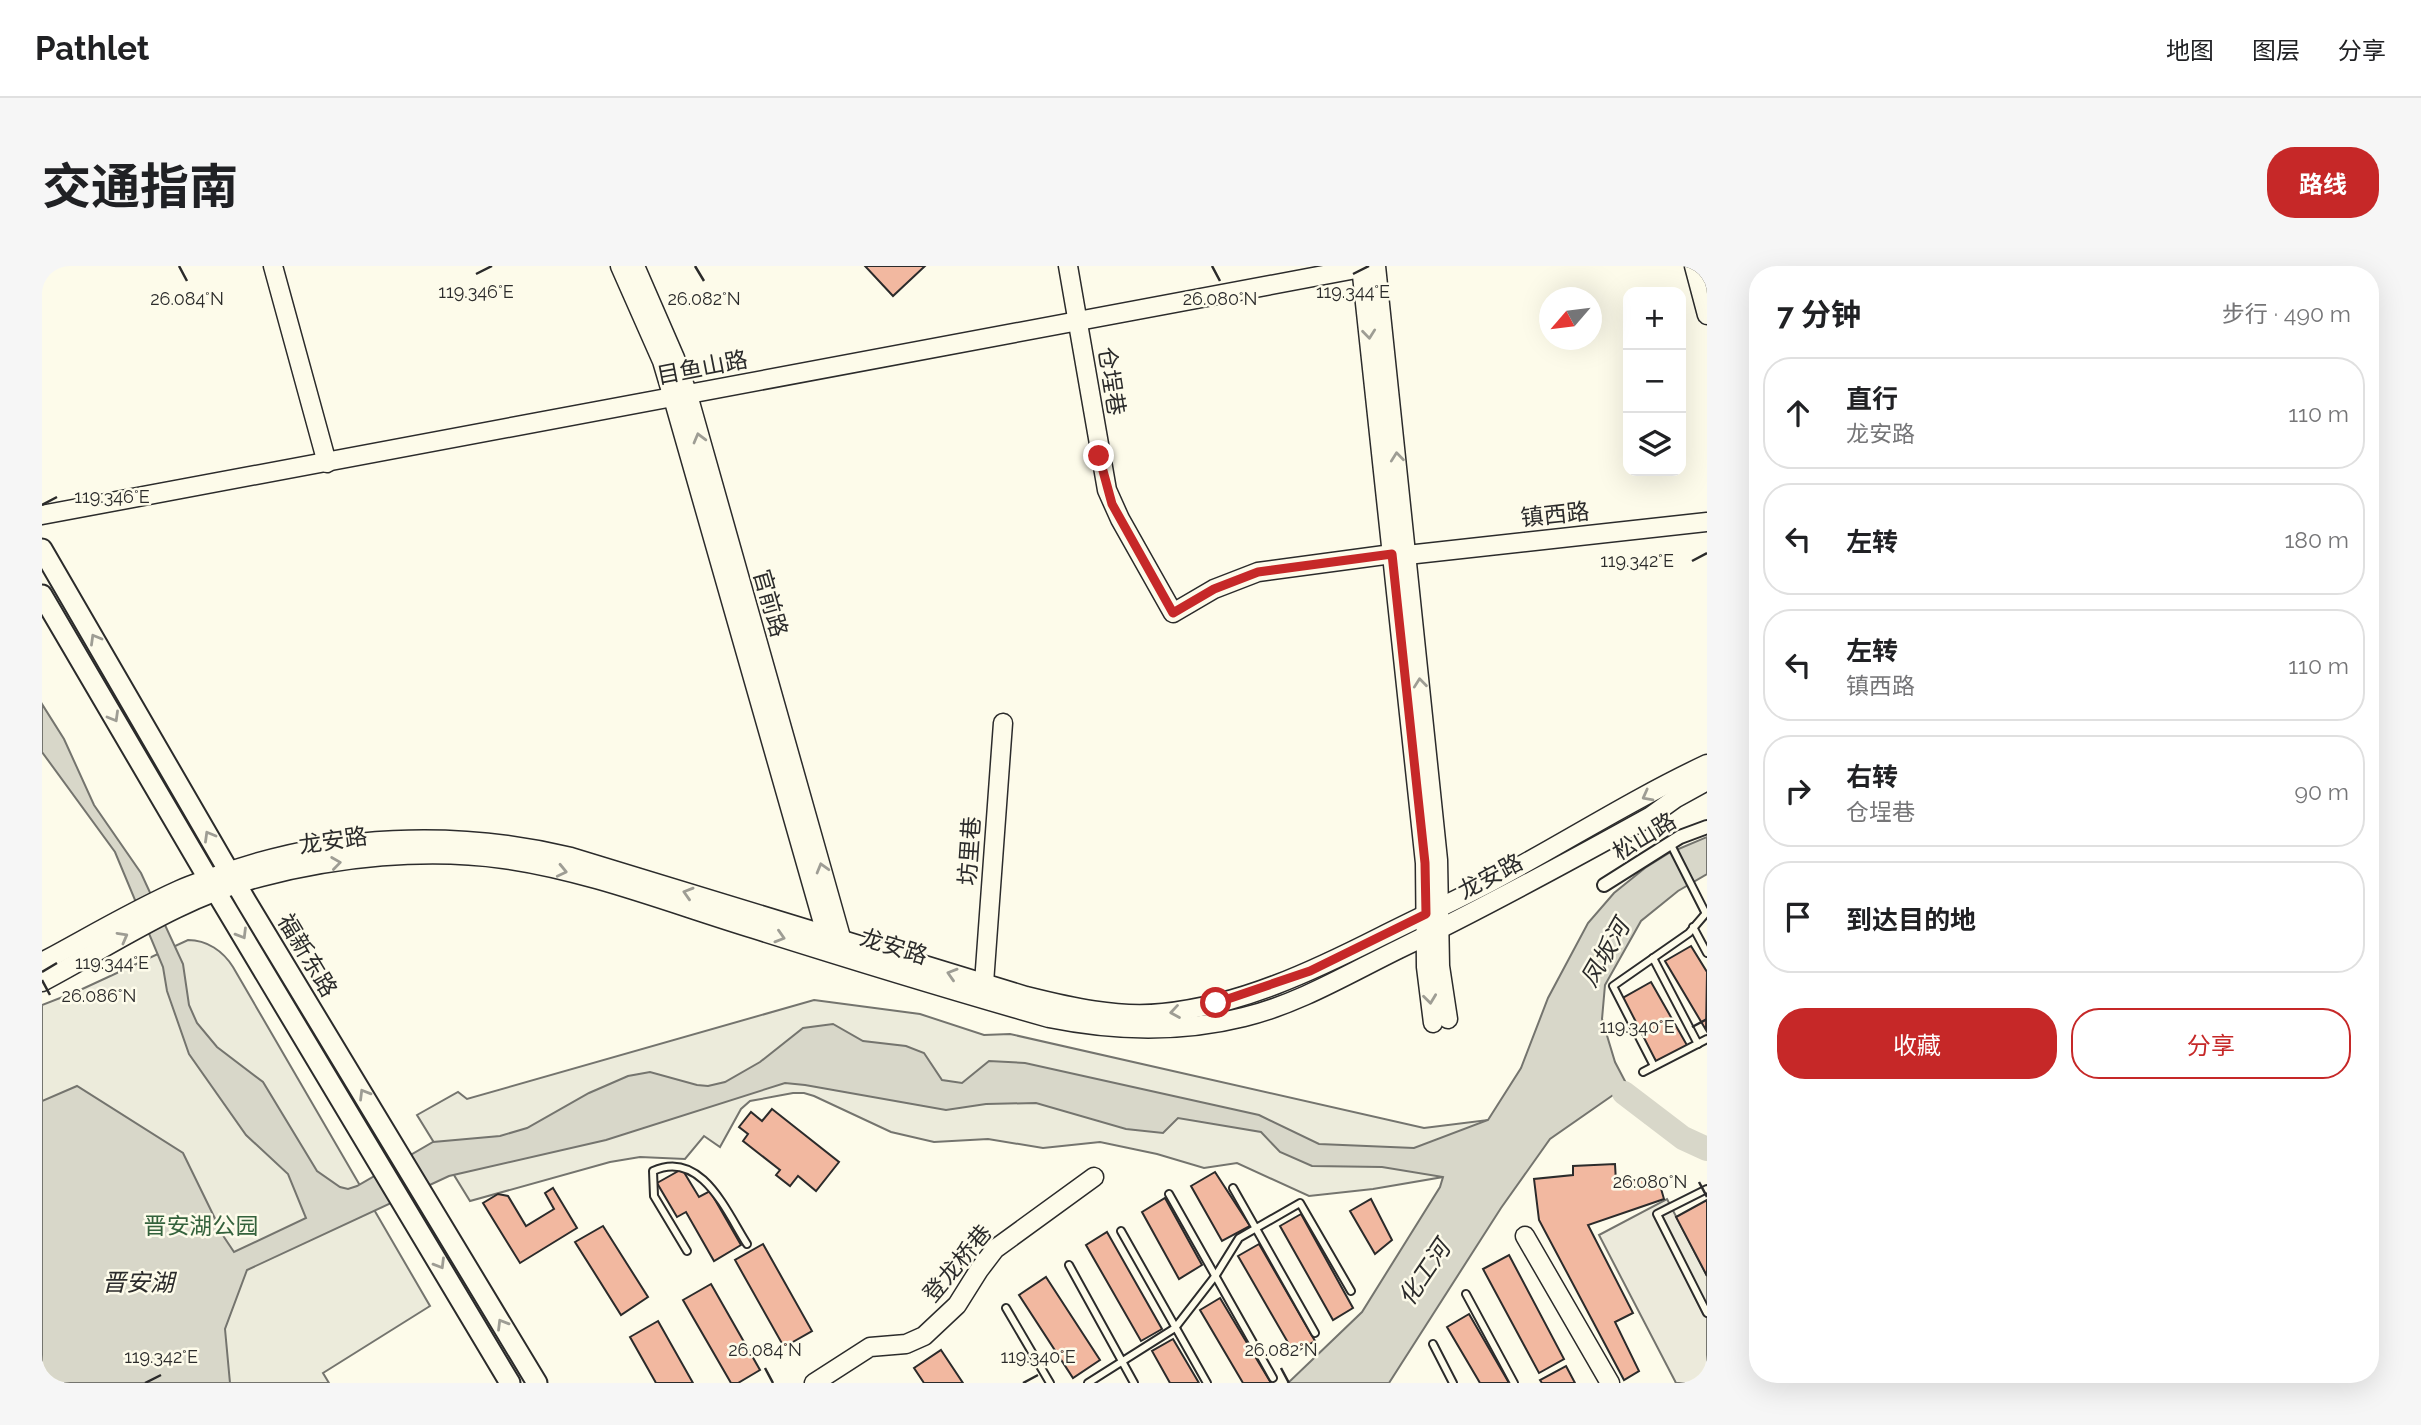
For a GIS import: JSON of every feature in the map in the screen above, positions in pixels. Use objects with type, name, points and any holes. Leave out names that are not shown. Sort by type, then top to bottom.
[{"type":"main road","points":[[273,266],[327,463]]},
{"type":"main road","name":"官前路","points":[[620,266],[680,396]]},
{"type":"main road","name":"官前路","points":[[635,266],[675,358],[680,396],[837,947]]},
{"type":"main road","name":"仓埕巷","points":[[1068,266],[1107,490],[1120,519],[1173,613]]},
{"type":"main road","points":[[1368,266],[1438,860],[1432,911],[1433,933],[1426,967],[1441,1021]]},
{"type":"main road","name":"目鱼山路","points":[[42,515],[1368,266]]},
{"type":"main road","points":[[1694,266],[1707,315]]},
{"type":"main road","name":"镇西路","points":[[1173,613],[1214,589],[1258,572],[1400,554],[1707,522]]},
{"type":"main road","name":"福新东路","points":[[42,549],[233,878],[537,1383]]},
{"type":"main road","name":"福新东路","points":[[42,595],[510,1383]]},
{"type":"main road","name":"坊里巷","points":[[984,983],[1003,723]]},
{"type":"main road","name":"龙安路","points":[[42,962],[181,889],[333,863],[399,857],[481,857],[533,864],[586,877],[837,947],[1062,1005],[1109,1012],[1160,1014],[1243,996],[1310,971],[1432,911],[1707,764]]},
{"type":"main road","name":"龙安路","points":[[837,947],[1049,1018],[1119,1028],[1168,1028],[1223,1021],[1271,1009],[1317,990],[1490,905],[1617,835],[1707,781]]},
{"type":"main road","name":"龙安路","points":[[42,982],[189,901],[212,885]]},
{"type":"main road","name":"登龙桥巷","points":[[814,1383],[870,1347],[906,1344],[924,1336],[957,1305],[978,1270],[995,1249],[1094,1177]]},
{"type":"main road","points":[[1525,1236],[1609,1383]]},
{"type":"street","name":"松山路","points":[[1604,885],[1691,831],[1707,827]]},
{"type":"lane","points":[[1654,1066],[1613,986],[1689,933],[1706,912],[1670,843]]},
{"type":"lane","points":[[1693,927],[1707,953]]},
{"type":"lane","points":[[1653,958],[1698,1044]]},
{"type":"lane","points":[[1643,1072],[1707,1039]]},
{"type":"lane","points":[[687,1251],[654,1196],[653,1171],[666,1165],[684,1166],[708,1183],[747,1244]]},
{"type":"lane","points":[[1233,1188],[1315,1333]]},
{"type":"lane","points":[[1707,1189],[1657,1214],[1707,1313]]},
{"type":"lane","points":[[1169,1194],[1273,1378]]},
{"type":"lane","points":[[1088,1383],[1175,1328],[1216,1275],[1239,1238],[1300,1203],[1351,1291]]},
{"type":"lane","points":[[1121,1231],[1208,1383]]},
{"type":"lane","points":[[1069,1265],[1134,1383]]},
{"type":"lane","points":[[1466,1294],[1514,1383]]},
{"type":"lane","points":[[1006,1308],[1050,1383]]},
{"type":"lane","points":[[1433,1344],[1453,1383]]},
{"type":"green space","name":"晋安湖公园","points":[[188,940],[202,942],[214,948],[233,967],[430,1306],[323,1373],[329,1383],[42,1383],[42,1005]]},
{"type":"green space","points":[[814,1000],[920,1014],[984,1035],[1010,1034],[1424,1128],[1488,1120],[1443,1177],[1309,1196],[1237,1163],[1204,1168],[1157,1154],[1100,1142],[1043,1148],[988,1139],[934,1142],[891,1132],[814,1096],[793,1093],[750,1101],[741,1109],[720,1147],[704,1136],[685,1159],[640,1157],[610,1162],[470,1201],[417,1115],[458,1092],[467,1099]]},
{"type":"shaded area","points":[[1667,1199],[1707,1276],[1707,1383],[1676,1383],[1599,1235]]},
{"type":"water","points":[[42,704],[64,739],[94,805],[141,873],[183,964],[189,1005],[197,1023],[217,1047],[263,1082],[317,1171],[340,1187],[348,1189],[357,1186],[433,1142],[500,1136],[527,1128],[589,1093],[628,1076],[650,1072],[697,1085],[708,1086],[725,1082],[760,1062],[803,1028],[833,1024],[863,1041],[906,1046],[924,1053],[942,1080],[962,1083],[989,1061],[1025,1063],[1259,1115],[1319,1144],[1414,1148],[1488,1120],[1521,1068],[1548,998],[1588,923],[1614,893],[1645,868],[1669,853],[1707,837],[1707,874],[1678,891],[1641,921],[1605,985],[1602,1019],[1615,1062],[1627,1085],[1651,1115],[1707,1143],[1707,1154],[1646,1123],[1616,1093],[1550,1139],[1501,1208],[1389,1383],[1288,1383],[1362,1312],[1440,1187],[1443,1177],[1382,1167],[1312,1166],[1280,1152],[1261,1132],[1178,1118],[1163,1133],[1126,1129],[1036,1103],[986,1104],[946,1110],[785,1083],[606,1140],[449,1176],[247,1270],[225,1329],[230,1383],[42,1383],[42,1101],[77,1086],[183,1153],[234,1252],[306,1218],[288,1174],[246,1135],[189,1054],[167,991],[163,967],[115,852],[42,752]]},
{"type":"building","points":[[865,266],[925,266],[893,296]]},
{"type":"building","points":[[1691,946],[1707,972],[1706,1030],[1665,961]]},
{"type":"building","points":[[1651,982],[1688,1047],[1657,1064],[1621,999]]},
{"type":"building","points":[[772,1109],[839,1162],[816,1191],[798,1176],[790,1186],[776,1175],[780,1170],[743,1141],[748,1134],[739,1127],[751,1112],[762,1121]]},
{"type":"building","points":[[1615,1164],[1616,1182],[1658,1178],[1664,1199],[1588,1225],[1633,1313],[1615,1322],[1639,1371],[1624,1380],[1539,1220],[1534,1179],[1573,1175],[1573,1166]]},
{"type":"building","points":[[682,1169],[699,1197],[710,1191],[741,1245],[714,1261],[686,1212],[677,1217],[657,1183]]},
{"type":"building","points":[[1215,1172],[1250,1226],[1222,1241],[1191,1186]]},
{"type":"building","points":[[553,1188],[577,1228],[520,1263],[483,1203],[498,1194],[508,1196],[526,1226],[554,1209],[545,1193]]},
{"type":"building","points":[[1165,1198],[1202,1265],[1179,1279],[1142,1212]]},
{"type":"building","points":[[1371,1199],[1392,1240],[1375,1254],[1350,1211]]},
{"type":"building","points":[[1707,1200],[1707,1276],[1676,1217]]},
{"type":"building","points":[[1301,1214],[1353,1308],[1333,1320],[1280,1226]]},
{"type":"building","points":[[603,1226],[648,1297],[621,1315],[575,1242]]},
{"type":"building","points":[[1107,1232],[1162,1329],[1141,1341],[1086,1245]]},
{"type":"building","points":[[763,1244],[812,1331],[784,1347],[735,1260]]},
{"type":"building","points":[[1259,1244],[1315,1341],[1294,1353],[1238,1256]]},
{"type":"building","points":[[1509,1255],[1564,1359],[1539,1373],[1483,1269]]},
{"type":"building","points":[[1046,1277],[1100,1360],[1073,1378],[1019,1295]]},
{"type":"building","points":[[711,1284],[760,1370],[738,1383],[731,1383],[683,1300]]},
{"type":"building","points":[[1220,1298],[1271,1383],[1243,1383],[1200,1310]]},
{"type":"building","points":[[1469,1314],[1509,1383],[1480,1383],[1447,1327]]},
{"type":"building","points":[[658,1321],[693,1383],[656,1383],[630,1337]]},
{"type":"building","points":[[1173,1339],[1199,1383],[1170,1383],[1152,1351]]},
{"type":"building","points":[[941,1350],[963,1383],[924,1383],[914,1368]]},
{"type":"building","points":[[1566,1366],[1575,1383],[1542,1383],[1540,1380]]},
{"type":"waterway","points":[[1624,1093],[1683,1138],[1707,1149]]},
{"type":"route","points":[[1099,456],[1112,504],[1173,613],[1214,589],[1258,572],[1392,554],[1425,863],[1426,914],[1310,971],[1216,1003]]},
{"type":"water label","name":"凤坂河","points":[[1605,953]]},
{"type":"water label","name":"化工河","points":[[1424,1273]]},
{"type":"water label","name":"晋安湖","points":[[138,1282]]}]
